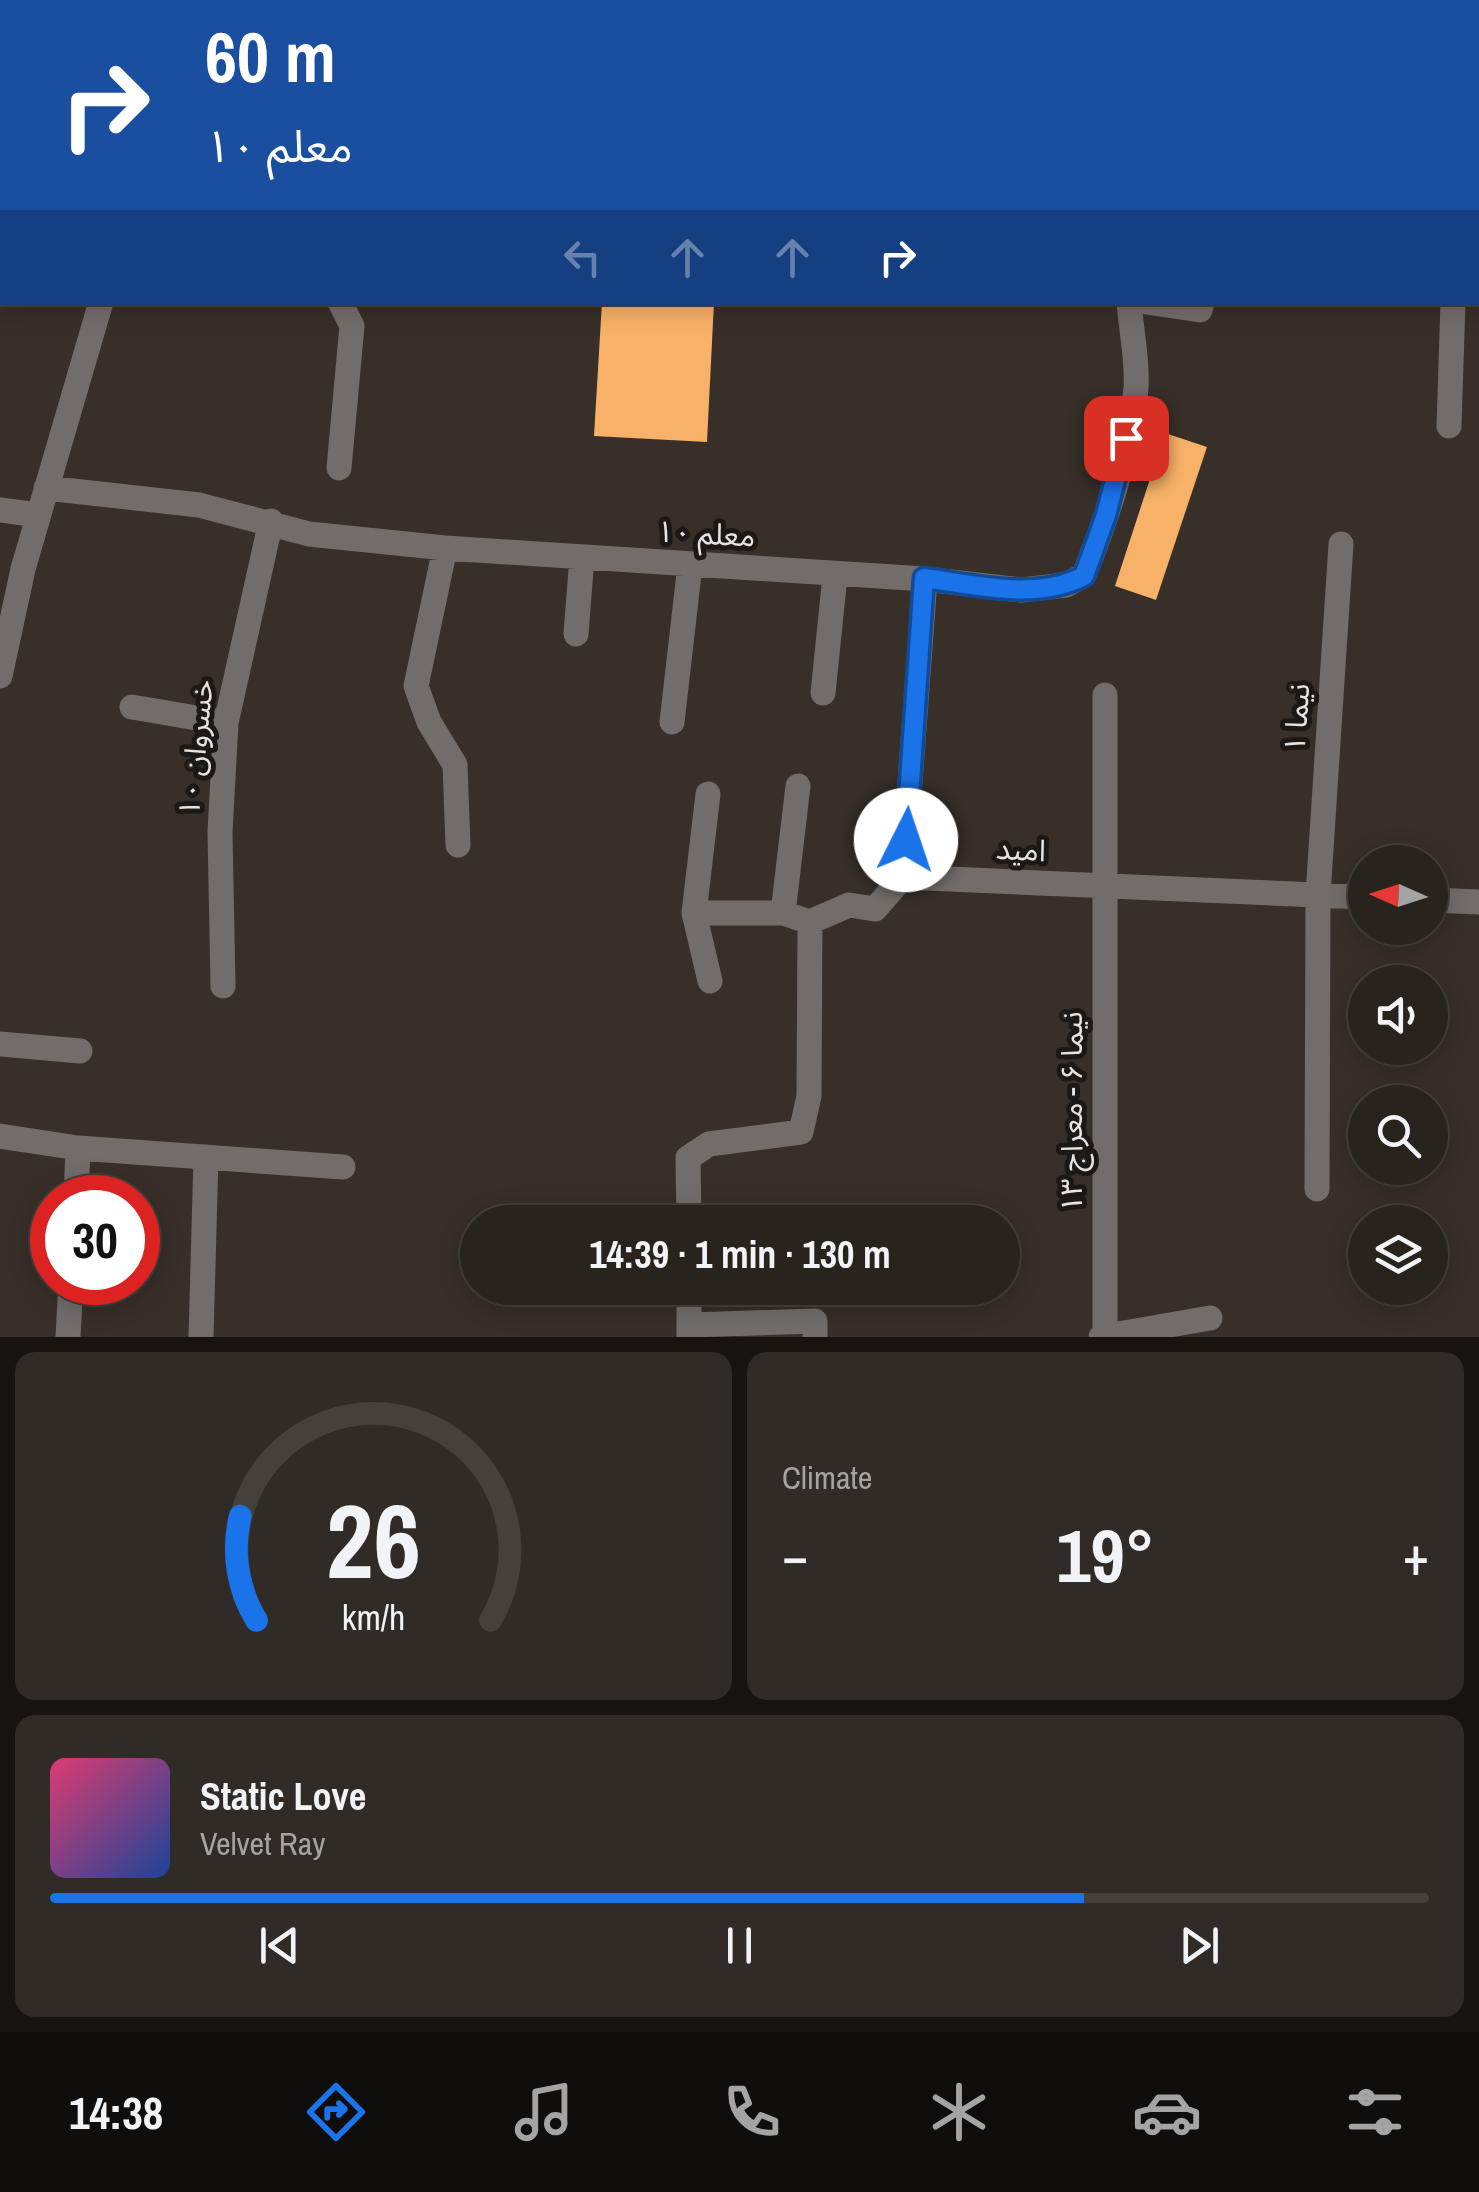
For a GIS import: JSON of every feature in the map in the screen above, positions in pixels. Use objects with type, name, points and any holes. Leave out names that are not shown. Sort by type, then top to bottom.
[{"type":"street","points":[[0,676],[38,514],[100,305]]},
{"type":"street","points":[[340,468],[352,326],[342,305]]},
{"type":"street","name":"معلم ۱۰","points":[[46,488],[200,505],[271,520],[308,534],[445,548],[835,576],[924,578],[1021,590],[1066,585],[1084,576],[1106,515],[1136,386],[1129,305]]},
{"type":"street","points":[[1166,305],[1200,310],[1201,305]]},
{"type":"street","points":[[1449,426],[1453,305]]},
{"type":"street","points":[[0,510],[38,514]]},
{"type":"street","name":"خسروان ۱۰","points":[[223,986],[220,832],[226,722],[271,520]]},
{"type":"street","name":"نیما ۱","points":[[1318,1188],[1318,895],[1340,544]]},
{"type":"street","points":[[445,548],[416,686],[429,722],[455,765],[458,844]]},
{"type":"street","points":[[576,634],[582,557]]},
{"type":"street","points":[[672,722],[690,565]]},
{"type":"street","points":[[822,693],[835,576]]},
{"type":"street","points":[[694,914],[783,913],[810,922],[849,905],[875,909],[903,877],[924,578]]},
{"type":"street","name":"نیما ۶ - معراج ۱۳","points":[[1103,1337],[1105,694]]},
{"type":"street","points":[[132,707],[226,722]]},
{"type":"street","points":[[783,913],[798,786]]},
{"type":"street","points":[[708,794],[694,914],[710,982]]},
{"type":"street","name":"امید","points":[[903,877],[1348,897]]},
{"type":"street","points":[[1448,901],[1479,902]]},
{"type":"street","points":[[688,1205],[688,1158],[709,1144],[801,1132],[809,1096],[810,922]]},
{"type":"street","points":[[0,1044],[80,1051]]},
{"type":"street","points":[[0,1136],[78,1148],[343,1166]]},
{"type":"street","points":[[77,1175],[78,1148]]},
{"type":"street","points":[[201,1337],[206,1157]]},
{"type":"street","points":[[68,1337],[70,1305]]},
{"type":"street","points":[[689,1305],[689,1331],[814,1321],[815,1337]]},
{"type":"street","points":[[1103,1337],[1210,1318]]},
{"type":"building","points":[[602,305],[714,305],[707,442],[594,436]]},
{"type":"building","points":[[1165,433],[1207,447],[1156,600],[1115,586]]},
{"type":"route","points":[[906,840],[924,578],[1021,590],[1066,585],[1084,576],[1106,515],[1126,438]]}]
